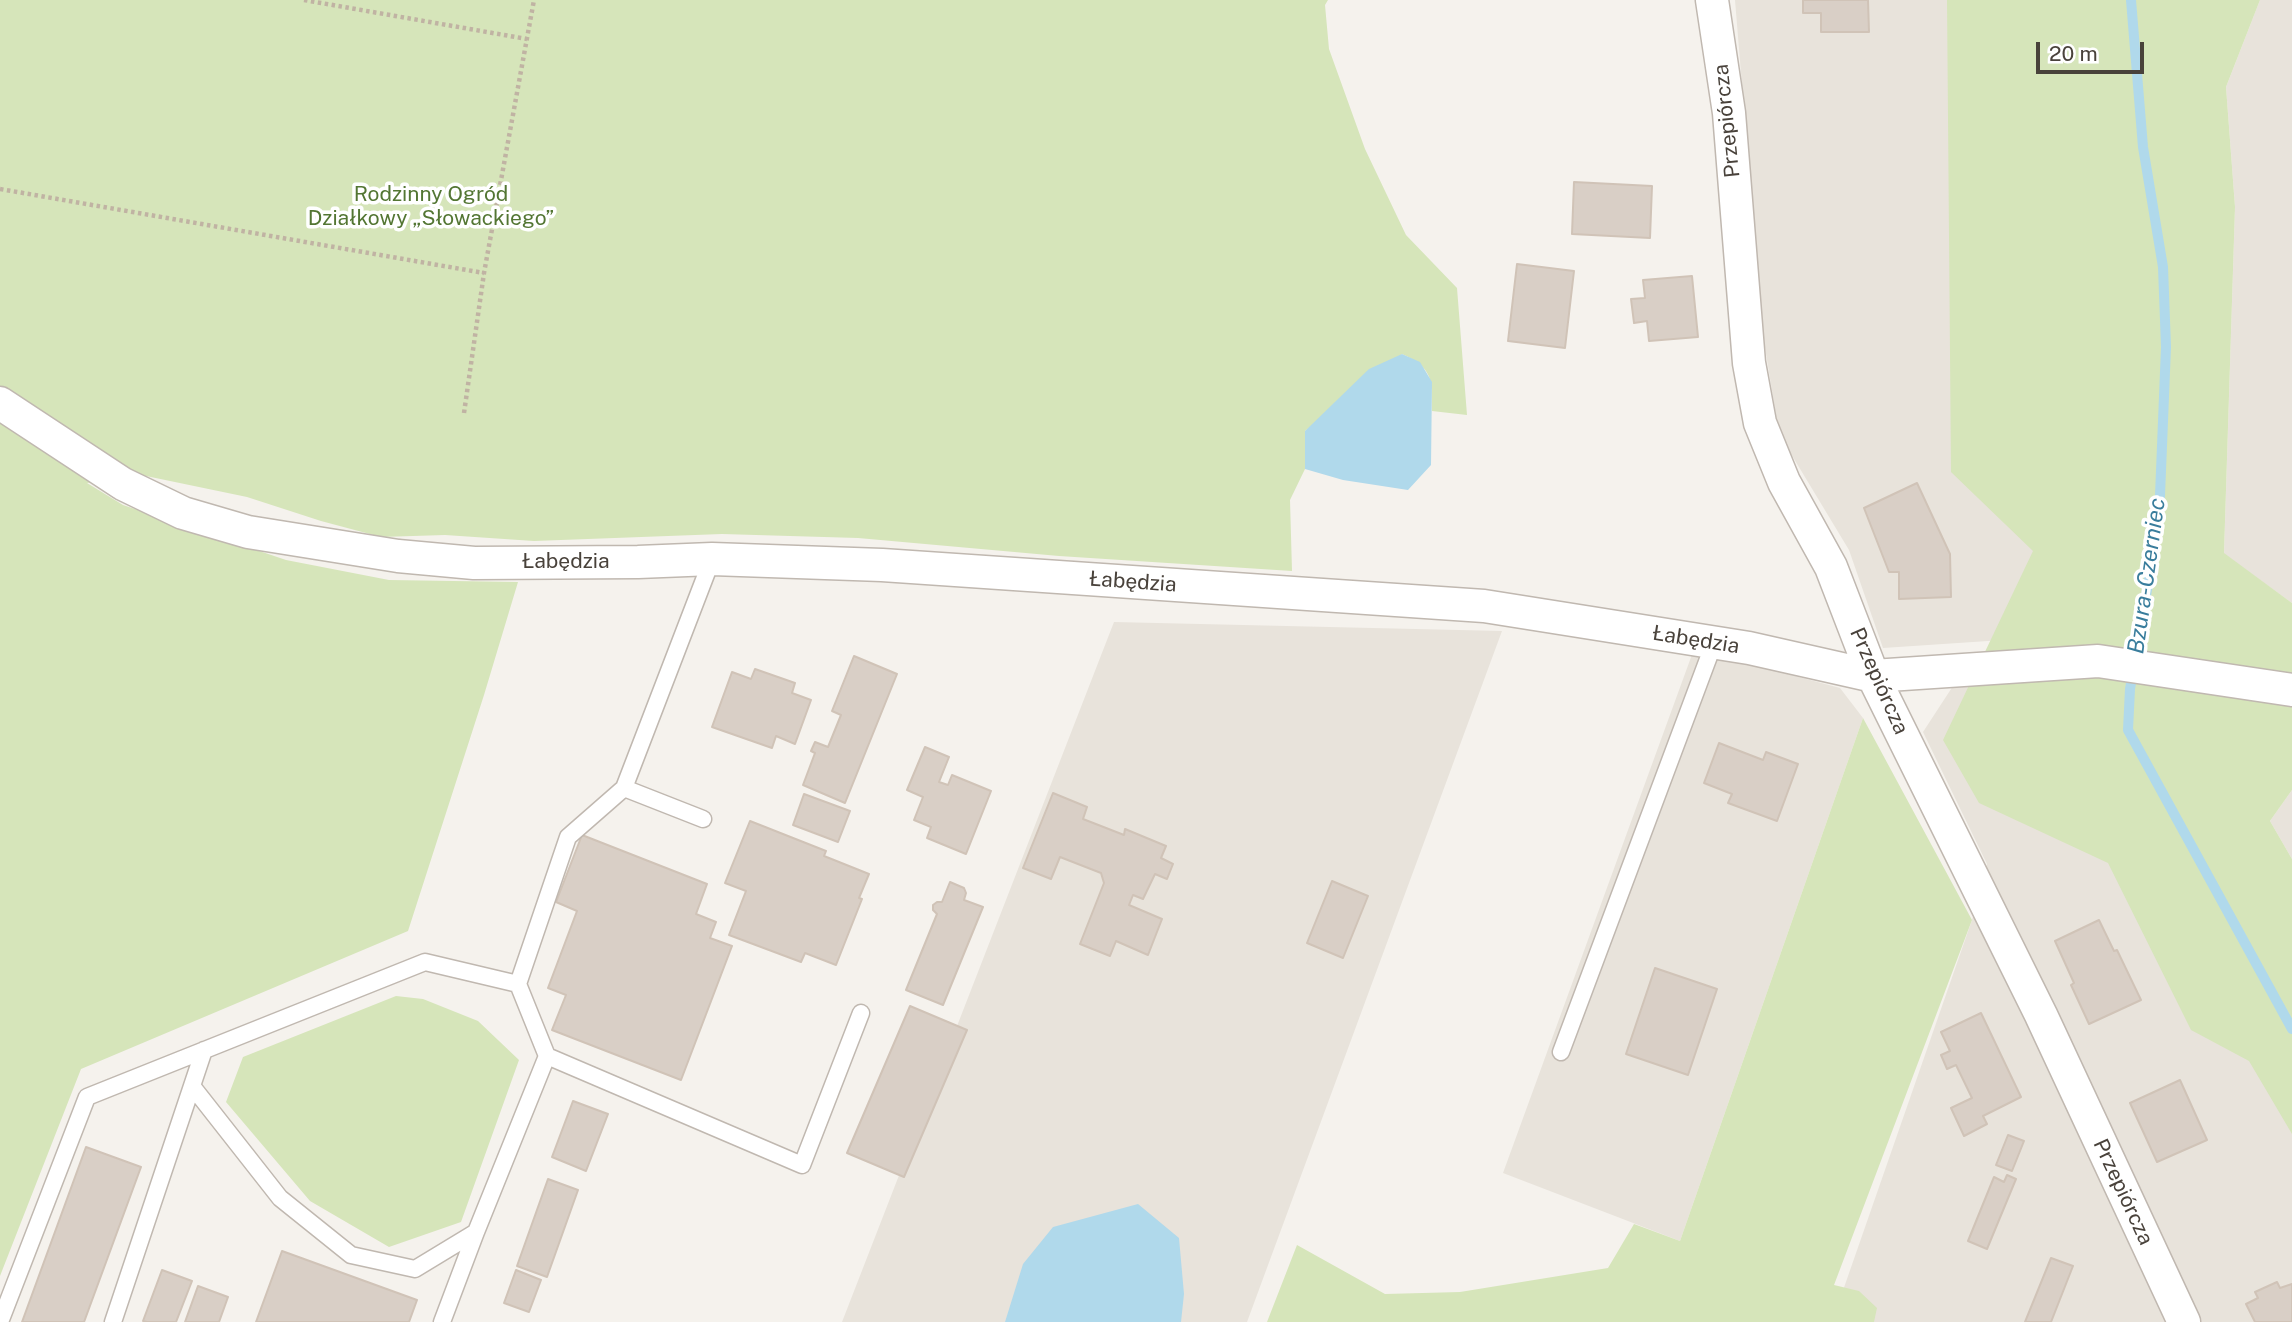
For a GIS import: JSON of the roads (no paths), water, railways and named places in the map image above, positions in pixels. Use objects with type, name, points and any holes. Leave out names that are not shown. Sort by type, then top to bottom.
[{"type":"street","name":"Przepiórcza","points":[[1712,0],[1729,113],[1749,363],[1760,423],[1784,482],[1832,567],[1873,676],[2041,1015],[2184,1322]]},
{"type":"street","name":"Łabędzia","points":[[0,403],[133,489],[183,513],[248,532],[398,556],[474,563],[712,559],[882,565],[1484,606],[1749,648],[1873,676],[2098,661],[2292,690]]},
{"type":"lane","points":[[442,1322],[547,1056],[518,984],[568,837],[624,788],[712,559]]},
{"type":"lane","points":[[1561,1052],[1714,643]]},
{"type":"lane","points":[[624,788],[703,819]]},
{"type":"lane","points":[[0,1322],[87,1097],[425,962],[518,984]]},
{"type":"lane","points":[[547,1056],[802,1164],[861,1013]]},
{"type":"lane","points":[[113,1322],[204,1050]]},
{"type":"lane","points":[[192,1086],[279,1198],[351,1255],[415,1269],[476,1231]]},
{"type":"water","points":[[1402,354],[1420,362],[1432,382],[1431,465],[1408,490],[1343,480],[1305,469],[1305,431],[1369,369]]},
{"type":"water","points":[[1138,1204],[1179,1238],[1184,1294],[1181,1322],[1005,1322],[1023,1264],[1053,1227]]},
{"type":"waterway","name":"Bzura-Czerniec","points":[[2131,0],[2143,147],[2163,267],[2166,347],[2159,520],[2130,689],[2128,730],[2292,1029]]},
{"type":"park label","name":"Rodzinny Ogród Działkowy „Słowackiego”","points":[[431,207]]}]
